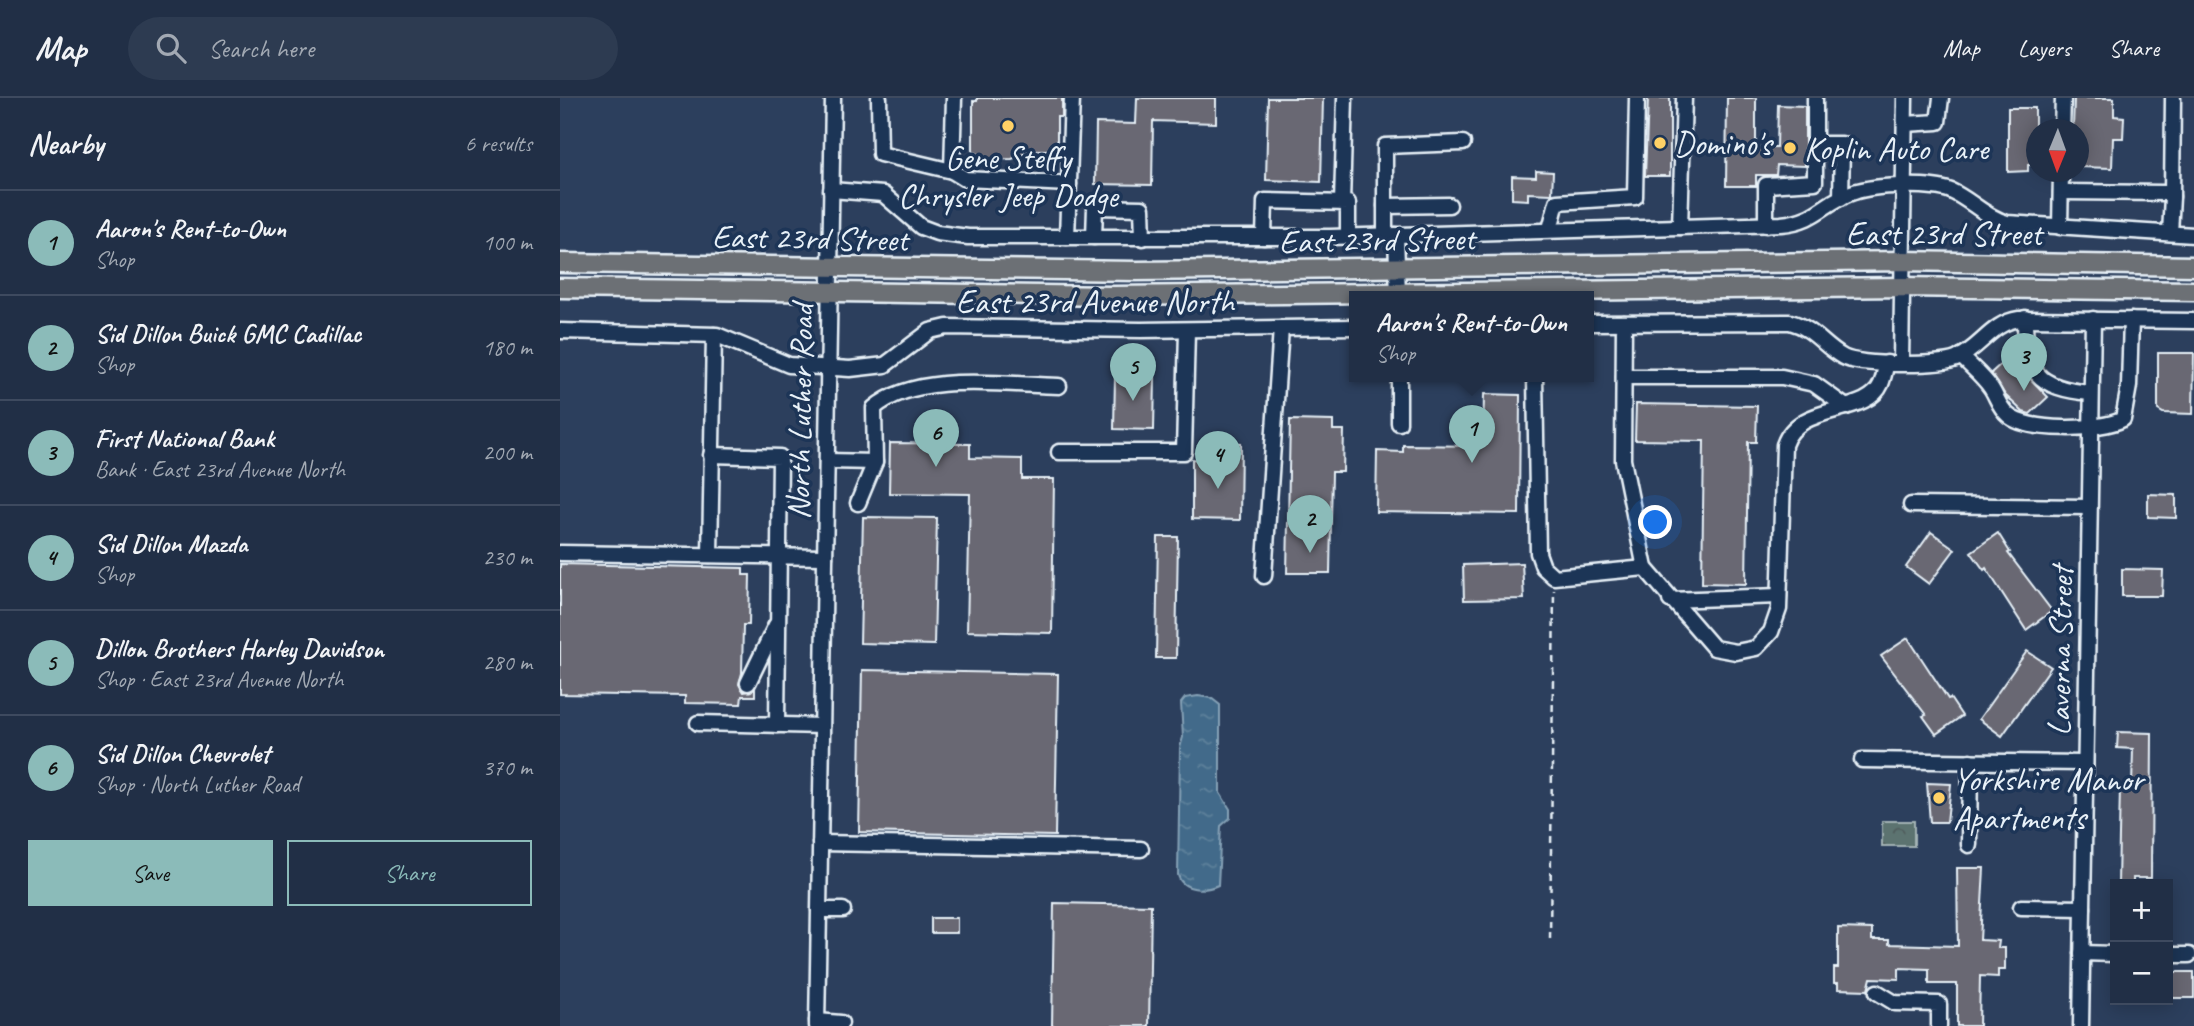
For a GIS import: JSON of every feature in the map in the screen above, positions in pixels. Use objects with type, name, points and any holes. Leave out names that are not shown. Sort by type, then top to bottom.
[{"type":"main road","name":"East 23rd Street","points":[[560,263],[1137,271],[1903,261],[2194,266]]},
{"type":"main road","name":"East 23rd Street","points":[[1594,292],[1903,287],[2194,291]]},
{"type":"main road","name":"East 23rd Street","points":[[560,288],[1114,296],[1349,295]]},
{"type":"street","name":"North Luther Road","points":[[817,1024],[833,98]]},
{"type":"street","points":[[879,98],[880,154],[952,171],[965,179],[1069,184]]},
{"type":"street","points":[[952,171],[954,98]]},
{"type":"street","points":[[1067,237],[1072,98]]},
{"type":"street","points":[[1342,203],[1345,98]]},
{"type":"street","points":[[1550,229],[1557,202],[1635,197],[1637,98]]},
{"type":"street","points":[[1681,227],[1684,98]]},
{"type":"street","points":[[1766,225],[1766,185],[1815,181],[1815,98]]},
{"type":"street","points":[[1625,323],[1623,460],[1646,568],[1670,600],[1714,648],[1736,652],[1756,648],[1771,632],[1779,609],[1784,445],[1789,432],[1798,424],[1846,407],[1881,386],[1894,363],[1903,287],[1905,98]]},
{"type":"street","points":[[1905,124],[1938,122],[1941,98]]},
{"type":"street","points":[[2062,119],[2063,98]]},
{"type":"street","points":[[2170,233],[2173,98]]},
{"type":"street","points":[[1398,291],[1397,268],[1385,206],[1385,146],[1463,144]]},
{"type":"street","points":[[1815,144],[1842,144],[1841,198]]},
{"type":"street","points":[[2060,227],[2061,182]]},
{"type":"street","points":[[831,190],[883,194],[921,227],[937,233],[1143,238],[1348,237],[1550,229],[1766,225],[1806,221],[1841,198],[1864,190],[1903,187],[1952,192],[1990,217],[2007,223],[2194,235]]},
{"type":"street","points":[[2061,192],[2167,193],[2172,197]]},
{"type":"street","points":[[1264,237],[1265,201],[1349,203],[1348,237]]},
{"type":"street","points":[[1385,206],[1449,205]]},
{"type":"street","points":[[1094,237],[1095,207],[1107,207],[1143,208],[1143,238]]},
{"type":"street","points":[[2025,318],[2028,363],[2041,378],[2063,390],[2091,393]]},
{"type":"street","points":[[1594,323],[1790,322],[1815,332],[1849,360],[1894,363],[1943,362],[1961,356],[2000,324],[2025,318],[2194,321]]},
{"type":"street","name":"Laverna Street","points":[[2081,1026],[2093,319]]},
{"type":"street","points":[[1961,356],[1992,389],[1997,403],[2010,418],[2029,425],[2103,428],[2123,419],[2129,386],[2131,320]]},
{"type":"street","name":"East 23rd Avenue North","points":[[560,331],[714,335],[732,339],[782,363],[828,368],[885,365],[930,331],[947,327],[1187,330],[1349,327]]},
{"type":"street","points":[[1264,576],[1281,328]]},
{"type":"street","points":[[1059,452],[1184,452],[1187,330]]},
{"type":"street","points":[[710,555],[714,335]]},
{"type":"street","points":[[1623,377],[1782,377],[1814,384],[1846,407]]},
{"type":"street","points":[[1399,382],[1399,423]]},
{"type":"street","points":[[1535,382],[1538,553],[1543,567],[1554,577],[1646,568]]},
{"type":"street","points":[[858,503],[875,462],[874,408],[884,400],[927,384],[1059,386]]},
{"type":"street","points":[[711,455],[780,457],[777,725]]},
{"type":"street","points":[[827,461],[875,462]]},
{"type":"street","points":[[1911,505],[2089,507]]},
{"type":"street","points":[[560,553],[825,557]]},
{"type":"street","points":[[1670,600],[1779,596]]},
{"type":"street","points":[[748,683],[779,620]]},
{"type":"street","points":[[698,723],[822,726]]},
{"type":"street","points":[[1862,760],[2085,762]]},
{"type":"street","points":[[1969,845],[1970,761]]},
{"type":"street","points":[[820,843],[1141,849]]},
{"type":"street","points":[[2021,907],[2083,908]]},
{"type":"street","points":[[819,910],[843,910]]},
{"type":"street","points":[[2082,953],[2110,954]]},
{"type":"street","points":[[2173,955],[2189,955]]},
{"type":"street","points":[[1877,992],[1895,1003],[1940,1004],[1939,1026]]},
{"type":"street","points":[[817,1024],[841,1023]]},
{"type":"path","points":[[1550,939],[1554,577]]},
{"type":"green space","points":[[1882,821],[1914,821],[1914,846],[1882,846]]},
{"type":"water","points":[[1185,698],[1211,698],[1220,705],[1220,793],[1230,809],[1230,818],[1221,826],[1218,885],[1201,889],[1184,884],[1178,875],[1180,748],[1183,737],[1181,703]]},
{"type":"building","points":[[977,98],[1062,98],[1062,117],[1057,117],[1057,150],[1024,150],[1024,154],[1012,159],[991,160],[973,152],[973,101],[977,101]]},
{"type":"building","points":[[1137,98],[1216,98],[1216,123],[1153,121],[1152,185],[1095,184],[1096,123],[1136,124]]},
{"type":"building","points":[[1268,98],[1323,98],[1321,182],[1266,180]]},
{"type":"building","points":[[1648,98],[1670,98],[1670,176],[1645,176]]},
{"type":"building","points":[[1727,98],[1756,98],[1756,147],[1777,147],[1778,105],[1805,106],[1805,166],[1777,165],[1776,175],[1756,175],[1756,186],[1726,186]]},
{"type":"building","points":[[2074,98],[2114,98],[2114,116],[2124,117],[2123,138],[2113,138],[2112,168],[2089,167],[2089,119],[2073,119]]},
{"type":"building","points":[[2008,108],[2035,108],[2035,119],[2026,119],[2026,171],[2008,172]]},
{"type":"building","points":[[1536,171],[1553,172],[1552,194],[1528,193],[1528,200],[1512,199],[1512,176],[1536,177]]},
{"type":"building","points":[[2158,353],[2194,353],[2193,414],[2163,413],[2158,410]]},
{"type":"building","points":[[2001,364],[2013,376],[2021,369],[2048,397],[2030,414],[2023,412],[2005,395],[1991,373]]},
{"type":"building","points":[[1115,377],[1155,377],[1154,430],[1114,429]]},
{"type":"building","points":[[1484,394],[1520,395],[1519,514],[1376,512],[1377,451],[1403,452],[1403,445],[1483,446]]},
{"type":"building","points":[[1636,404],[1757,406],[1756,442],[1748,442],[1746,584],[1702,583],[1704,441],[1635,440]]},
{"type":"building","points":[[1290,420],[1333,421],[1333,430],[1344,430],[1343,472],[1332,472],[1330,573],[1287,573]]},
{"type":"building","points":[[1206,442],[1241,443],[1240,520],[1192,519],[1192,459],[1205,460]]},
{"type":"building","points":[[890,443],[970,444],[970,458],[1022,459],[1022,479],[1054,479],[1052,633],[967,631],[970,494],[889,493]]},
{"type":"building","points":[[2148,494],[2176,495],[2176,518],[2148,517]]},
{"type":"building","points":[[863,517],[937,518],[934,645],[860,643]]},
{"type":"building","points":[[1931,532],[1955,549],[1929,584],[1906,567]]},
{"type":"building","points":[[1998,533],[2010,552],[2008,553],[2052,611],[2026,630],[1986,568],[1984,570],[1971,552]]},
{"type":"building","points":[[1158,537],[1178,537],[1176,658],[1156,658]]},
{"type":"building","points":[[1522,563],[1524,599],[1464,600],[1463,565]]},
{"type":"building","points":[[560,564],[743,568],[743,575],[750,575],[749,625],[743,625],[742,673],[739,684],[744,692],[755,689],[755,696],[742,696],[741,704],[685,703],[685,696],[560,694]]},
{"type":"building","points":[[2122,569],[2163,570],[2162,596],[2122,596]]},
{"type":"building","points":[[1908,638],[1962,716],[1936,734],[1923,716],[1926,715],[1881,656]]},
{"type":"building","points":[[2027,651],[2051,667],[2002,736],[1979,719]]},
{"type":"building","points":[[862,670],[1058,674],[1055,836],[859,832]]},
{"type":"building","points":[[2118,732],[2152,733],[2151,878],[2118,879],[2120,786],[2132,786],[2133,749],[2117,748]]},
{"type":"building","name":"Yorkshire Manor Apartments","points":[[1927,783],[1951,784],[1947,822],[1930,822]]},
{"type":"building","points":[[1957,868],[1984,868],[1980,940],[1999,941],[1998,948],[2005,948],[2005,970],[1998,970],[1998,977],[1980,976],[1979,1026],[1957,1026],[1957,984],[1929,984],[1929,969],[1899,968],[1899,979],[1871,978],[1868,990],[1838,989],[1838,983],[1834,983],[1834,968],[1838,968],[1838,928],[1872,929],[1872,940],[1889,940],[1889,944],[1958,946]]},
{"type":"building","points":[[1054,903],[1151,905],[1149,1026],[1052,1026]]},
{"type":"building","points":[[931,918],[957,918],[957,933],[931,933]]},
{"type":"building","points":[[2173,972],[2194,972],[2194,998],[2173,998]]},
{"type":"place","name":"Gene Steffy Chrysler Jeep Dodge","points":[[1008,126]]},
{"type":"place","name":"Domino's","points":[[1660,143]]},
{"type":"place","name":"Koplin Auto Care","points":[[1790,148]]},
{"type":"place","name":"First National Bank","points":[[2024,391]]},
{"type":"place","name":"Dillon Brothers Harley Davidson","points":[[1133,401]]},
{"type":"place","name":"Aaron's Rent-to-Own","points":[[1472,463]]},
{"type":"place","name":"Sid Dillon Chevrolet","points":[[936,467]]},
{"type":"place","name":"Sid Dillon Mazda","points":[[1218,489]]},
{"type":"place","name":"Sid Dillon Buick GMC Cadillac","points":[[1310,553]]},
{"type":"place","name":"Yorkshire Manor Apartments","points":[[1939,798]]}]
